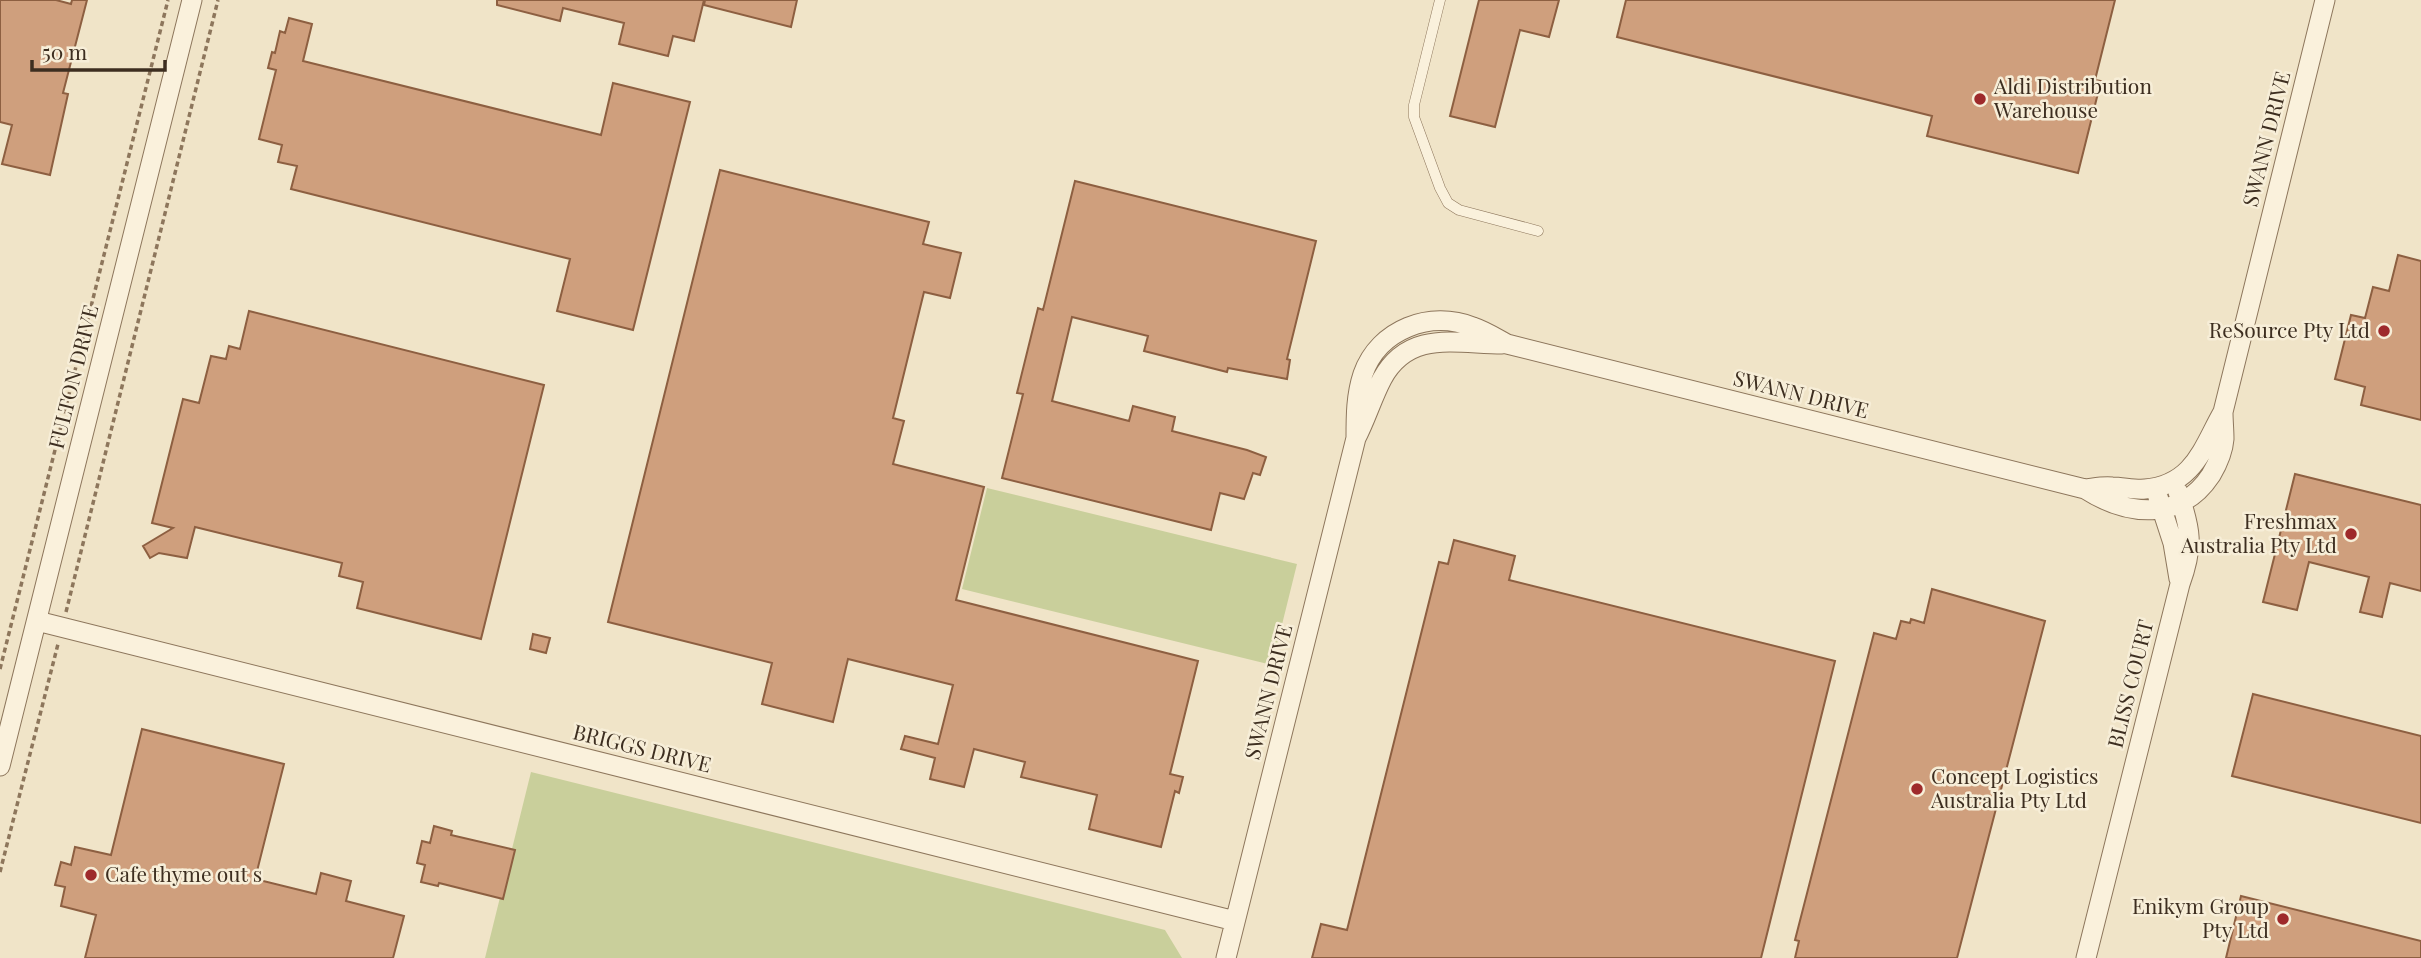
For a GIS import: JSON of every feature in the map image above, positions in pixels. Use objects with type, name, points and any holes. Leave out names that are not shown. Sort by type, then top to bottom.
[{"type":"street","name":"FULTON DRIVE","points":[[0,766],[192,0]]},
{"type":"street","name":"SWANN DRIVE","points":[[1226,958],[1356,438],[1357,398],[1364,373],[1382,344],[1398,331],[1418,323],[1446,321],[1473,327],[1507,344],[2084,489],[2155,488],[2185,475],[2196,462],[2223,412],[2325,0]]},
{"type":"street","name":"SWANN DRIVE","points":[[2084,489],[2098,498],[2120,506],[2144,510],[2162,509],[2182,503],[2198,492],[2214,470],[2224,439],[2223,412]]},
{"type":"street","name":"BLISS COURT","points":[[2086,958],[2189,552],[2188,525],[2174,481]]},
{"type":"street","name":"BLISS COURT","points":[[2155,488],[2174,543],[2180,584]]},
{"type":"street","name":"BRIGGS DRIVE","points":[[37,621],[1235,921]]},
{"type":"lane","points":[[1440,0],[1413,111],[1440,188],[1448,203],[1459,210],[1538,231]]},
{"type":"path","points":[[0,669],[168,0]]},
{"type":"path","points":[[0,872],[218,0]]},
{"type":"green space","points":[[987,488],[1297,564],[1272,665],[962,589]]},
{"type":"green space","points":[[531,772],[1165,930],[1182,958],[485,958]]},
{"type":"building","points":[[0,0],[56,0],[71,4],[72,0],[87,0],[63,93],[68,94],[50,175],[2,164],[12,125],[0,122]]},
{"type":"building","points":[[497,0],[704,0],[694,41],[673,36],[668,56],[619,44],[624,23],[563,8],[560,21],[497,5]]},
{"type":"building","points":[[705,0],[797,0],[791,27],[704,5]]},
{"type":"building","points":[[1479,0],[1559,0],[1549,37],[1520,30],[1495,127],[1450,116]]},
{"type":"building","name":"Aldi Distribution Warehouse","points":[[1626,0],[2115,0],[2095,80],[2101,81],[2078,173],[1927,136],[1932,116],[1617,37]]},
{"type":"building","points":[[289,18],[312,24],[303,61],[601,135],[613,83],[690,102],[633,330],[557,311],[570,259],[291,189],[297,166],[278,162],[282,145],[259,139],[276,70],[268,68],[280,31],[285,33]]},
{"type":"building","points":[[720,170],[929,222],[923,244],[961,253],[950,298],[924,292],[893,418],[904,421],[893,464],[984,487],[956,600],[1198,661],[1170,774],[1183,777],[1179,793],[1175,791],[1161,847],[1089,829],[1097,795],[1021,777],[1025,762],[974,749],[964,787],[930,779],[935,758],[901,749],[905,736],[938,744],[953,685],[848,659],[833,722],[762,704],[772,663],[608,622]]},
{"type":"building","points":[[1075,181],[1316,241],[1287,359],[1290,360],[1287,379],[1228,368],[1227,372],[1144,351],[1148,336],[1072,317],[1052,401],[1129,421],[1133,406],[1175,417],[1172,431],[1266,457],[1260,475],[1253,473],[1244,499],[1220,493],[1211,530],[1002,478],[1023,394],[1017,393],[1038,308],[1043,310]]},
{"type":"building","name":"ReSource Pty Ltd","points":[[2398,255],[2421,261],[2421,420],[2361,405],[2365,387],[2335,379],[2351,315],[2365,318],[2373,287],[2389,291]]},
{"type":"building","points":[[249,311],[544,385],[481,639],[357,608],[363,582],[339,576],[342,563],[195,527],[187,558],[159,553],[150,558],[143,546],[173,528],[152,523],[183,399],[199,403],[211,356],[226,359],[229,346],[240,349]]},
{"type":"building","name":"Freshmax Australia Pty Ltd","points":[[2295,474],[2421,505],[2421,591],[2390,583],[2382,617],[2360,612],[2369,577],[2309,562],[2297,610],[2263,602]]},
{"type":"building","points":[[1454,540],[1515,556],[1509,580],[1835,661],[1761,958],[1312,958],[1321,924],[1347,930],[1439,562],[1448,564]]},
{"type":"building","name":"Concept Logistics Australia Pty Ltd","points":[[1932,589],[2045,621],[1957,958],[1795,958],[1799,941],[1795,940],[1874,633],[1896,639],[1901,621],[1910,623],[1911,619],[1924,623]]},
{"type":"building","points":[[533,634],[550,638],[546,653],[530,649]]},
{"type":"building","points":[[2253,694],[2421,736],[2421,823],[2232,776]]},
{"type":"building","points":[[142,729],[284,764],[255,879],[316,894],[321,873],[351,881],[346,901],[404,916],[393,958],[85,958],[96,915],[61,906],[65,887],[55,885],[61,862],[71,865],[75,847],[111,855]]},
{"type":"building","points":[[434,826],[452,831],[451,835],[515,850],[503,899],[439,883],[438,886],[421,882],[425,865],[417,863],[422,841],[430,843]]},
{"type":"building","name":"Enikym Group Pty Ltd","points":[[2241,896],[2421,941],[2421,958],[2226,958]]},
{"type":"place","name":"Aldi Distribution Warehouse","points":[[1980,99]]},
{"type":"place","name":"ReSource Pty Ltd","points":[[2384,331]]},
{"type":"place","name":"Freshmax Australia Pty Ltd","points":[[2351,534]]},
{"type":"place","name":"Concept Logistics Australia Pty Ltd","points":[[1917,789]]},
{"type":"place","name":"Cafe thyme out s","points":[[91,875]]},
{"type":"place","name":"Enikym Group Pty Ltd","points":[[2283,919]]}]
